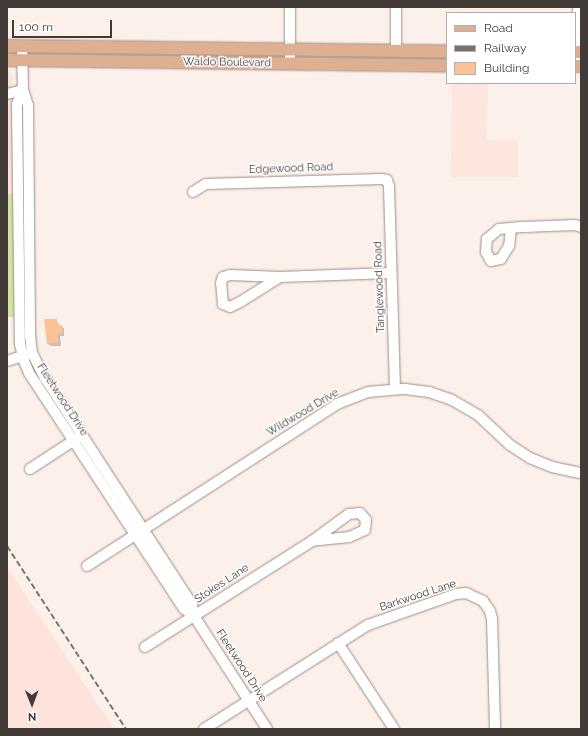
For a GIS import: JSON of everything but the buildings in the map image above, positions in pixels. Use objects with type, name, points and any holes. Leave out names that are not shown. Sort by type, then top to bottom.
[{"type":"main road","name":"Waldo Boulevard","points":[[7,46],[446,51]]},
{"type":"main road","name":"Waldo Boulevard","points":[[7,60],[446,65]]},
{"type":"street","points":[[290,7],[290,64]]},
{"type":"street","points":[[396,7],[396,51]]},
{"type":"street","points":[[578,7],[578,66]]},
{"type":"street","name":"Fleetwood Drive","points":[[22,46],[23,90],[28,105],[30,335],[27,355],[45,378],[134,535],[184,609],[194,616],[267,729]]},
{"type":"street","points":[[7,94],[23,90]]},
{"type":"street","name":"Edgewood Road","points":[[193,192],[206,184],[261,182],[381,179],[387,180],[389,186]]},
{"type":"street","name":"Tanglewood Road","points":[[389,186],[395,389]]},
{"type":"street","points":[[511,228],[575,225],[581,227]]},
{"type":"street","points":[[280,277],[240,302],[230,306],[224,304],[221,283],[223,277],[230,275],[280,277],[391,274]]},
{"type":"street","points":[[7,360],[27,355]]},
{"type":"street","name":"Wildwood Drive","points":[[87,566],[337,404],[368,392],[395,389],[429,392],[452,400],[478,415],[510,445],[530,458],[552,467],[581,473]]},
{"type":"street","points":[[30,469],[78,437]]},
{"type":"street","name":"Fleetwood Drive","points":[[78,437],[144,529],[192,604],[194,616]]},
{"type":"street","name":"Stokes Lane","points":[[146,647],[312,540],[349,514],[360,513],[366,520],[365,530],[349,537],[312,540]]},
{"type":"street","name":"Barkwood Lane","points":[[204,729],[368,625],[456,594],[466,593],[477,596],[487,604],[492,618],[495,729]]},
{"type":"street","points":[[338,643],[394,729]]},
{"type":"shaded area","points":[[7,67],[12,77],[14,194],[7,194]]},
{"type":"shaded area","points":[[452,84],[488,84],[487,140],[518,140],[518,177],[451,177]]},
{"type":"shaded area","points":[[7,567],[114,729],[7,729]]},
{"type":"green space","points":[[7,194],[14,194],[15,317],[7,317]]},
{"type":"railway","points":[[7,546],[126,729]]}]
